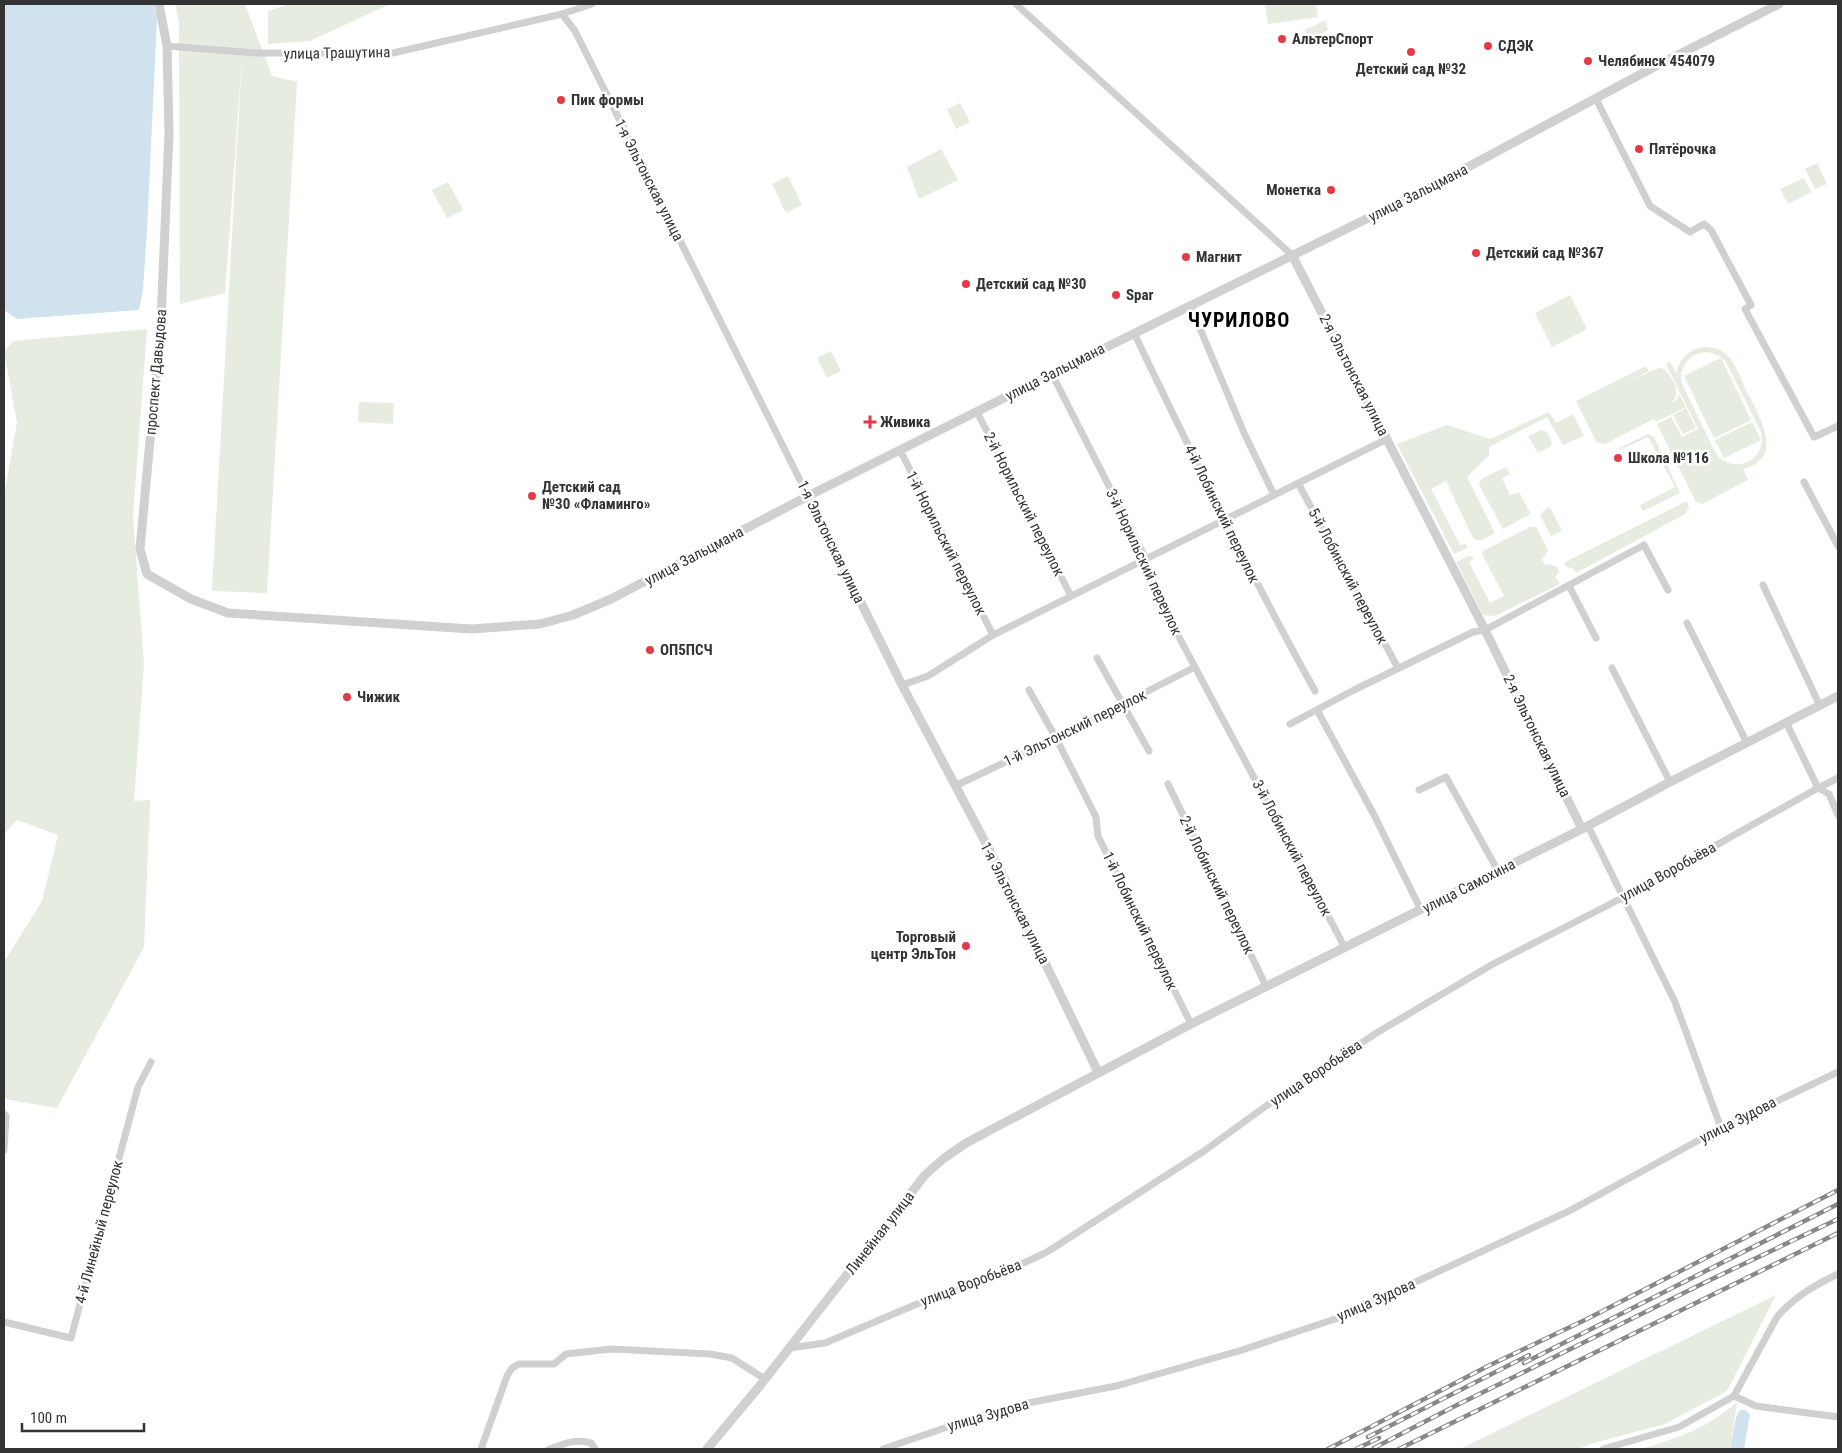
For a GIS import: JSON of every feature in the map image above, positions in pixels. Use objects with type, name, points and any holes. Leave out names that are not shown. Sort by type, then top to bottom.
[{"type":"street","name":"проспект Давыдова","points":[[159,4],[167,46],[169,134],[161,321],[140,549],[147,574],[191,599],[228,613],[302,617]]},
{"type":"street","name":"улица Трашутина","points":[[167,46],[256,53],[393,53],[562,14],[592,4]]},
{"type":"street","name":"2-я Эльтонская улица","points":[[1016,4],[1292,255],[1585,827]]},
{"type":"street","name":"улица Зальцмана","points":[[302,617],[472,629],[540,624],[573,615],[611,599],[808,496],[1190,305],[1427,190],[1596,99],[1779,4]]},
{"type":"street","name":"1-я Эльтонская улица","points":[[562,14],[576,34],[902,685],[1000,868],[1098,1072]]},
{"type":"street","points":[[1596,99],[1650,206],[1690,232],[1704,224],[1711,230],[1752,305],[1745,309],[1814,437],[1838,426]]},
{"type":"street","points":[[1190,305],[1245,435],[1274,495]]},
{"type":"street","name":"4-й Лобинский переулок","points":[[1134,333],[1224,520],[1274,618],[1315,691]]},
{"type":"street","name":"3-й Норильский переулок","points":[[1052,374],[1146,559],[1145,572],[1238,749]]},
{"type":"street","name":"2-й Норильский переулок","points":[[977,412],[1072,596]]},
{"type":"street","points":[[902,685],[928,676],[993,635],[1387,438]]},
{"type":"street","name":"1-й Норильский переулок","points":[[900,450],[993,635]]},
{"type":"street","points":[[1804,482],[1838,546]]},
{"type":"street","name":"5-й Лобинский переулок","points":[[1298,483],[1398,668]]},
{"type":"street","points":[[1290,724],[1398,668],[1473,632],[1485,630],[1644,545],[1668,590]]},
{"type":"street","points":[[1763,585],[1820,706]]},
{"type":"street","points":[[1569,586],[1596,638]]},
{"type":"street","points":[[1687,623],[1747,743]]},
{"type":"street","points":[[1097,658],[1124,704],[1148,751]]},
{"type":"street","name":"1-й Эльтонский переулок","points":[[955,786],[1056,738],[1194,667]]},
{"type":"street","points":[[1612,668],[1670,782]]},
{"type":"street","points":[[1028,690],[1056,738]]},
{"type":"street","name":"улица Самохина","points":[[1098,1072],[1585,827],[1838,696]]},
{"type":"street","points":[[1316,710],[1373,813],[1420,910]]},
{"type":"street","points":[[1786,722],[1818,788],[1829,794],[1838,815]]},
{"type":"street","name":"1-й Лобинский переулок","points":[[1056,738],[1096,817],[1098,836],[1191,1024]]},
{"type":"street","name":"3-й Лобинский переулок","points":[[1238,749],[1345,948]]},
{"type":"street","points":[[1419,790],[1446,777],[1498,871]]},
{"type":"street","name":"улица Воробьёва","points":[[789,1348],[825,1343],[917,1304],[1011,1269],[1047,1252],[1204,1151],[1266,1106],[1378,1032],[1493,964],[1624,897],[1838,778]]},
{"type":"street","name":"2-й Лобинский переулок","points":[[1168,784],[1266,986]]},
{"type":"street","points":[[1585,827],[1624,897],[1675,1002],[1721,1128]]},
{"type":"street","name":"4-й Линейный переулок","points":[[4,1322],[71,1338],[138,1087],[151,1062]]},
{"type":"street","name":"Линейная улица","points":[[707,1449],[925,1175],[943,1159],[966,1143],[1098,1072]]},
{"type":"street","name":"улица Зудова","points":[[883,1449],[965,1421],[1028,1403],[1116,1386],[1242,1350],[1338,1318],[1571,1210],[1721,1128],[1838,1072]]},
{"type":"street","points":[[4,1114],[6,1116],[4,1150]]},
{"type":"street","points":[[1604,1449],[1679,1427],[1734,1396],[1777,1317],[1786,1306],[1799,1295],[1838,1274]]},
{"type":"street","points":[[481,1449],[507,1376],[512,1368],[519,1364],[554,1364],[566,1354],[611,1349],[710,1354],[732,1358],[764,1379]]},
{"type":"street","points":[[1734,1396],[1756,1406],[1838,1417]]},
{"type":"street","points":[[549,1449],[572,1441],[583,1440],[591,1443],[595,1449]]},
{"type":"shaded area","points":[[175,4],[245,4],[272,76],[297,82],[267,593],[212,591],[242,58],[225,293],[180,304],[179,23]]},
{"type":"shaded area","points":[[290,4],[390,4],[310,41],[268,44],[268,11]]},
{"type":"shaded area","points":[[1265,4],[1316,4],[1318,17],[1268,24]]},
{"type":"shaded area","points":[[1326,20],[1328,30],[1307,41],[1305,30]]},
{"type":"shaded area","points":[[960,103],[970,122],[956,129],[947,109]]},
{"type":"shaded area","points":[[941,149],[958,180],[919,199],[907,167]]},
{"type":"shaded area","points":[[1817,163],[1827,184],[1815,189],[1805,169]]},
{"type":"shaded area","points":[[788,176],[802,205],[786,213],[772,184]]},
{"type":"shaded area","points":[[1804,178],[1811,192],[1788,204],[1780,189]]},
{"type":"shaded area","points":[[448,182],[463,210],[447,218],[432,190]]},
{"type":"shaded area","points":[[1570,295],[1587,329],[1552,347],[1535,313]]},
{"type":"shaded area","points":[[147,329],[133,516],[144,664],[134,801],[150,800],[144,947],[57,1108],[4,1099],[4,962],[42,901],[58,835],[17,820],[4,834],[4,496],[17,422],[4,352],[13,341]]},
{"type":"shaded area","points":[[1707,347],[1719,350],[1726,354],[1733,362],[1766,435],[1766,446],[1763,456],[1756,464],[1743,469],[1748,480],[1702,504],[1696,502],[1657,424],[1671,417],[1682,437],[1698,429],[1666,364],[1670,362],[1676,373],[1686,355],[1699,348]],"holes":[[[1708,352],[1720,356],[1726,362],[1761,432],[1762,442],[1755,457],[1748,462],[1740,464],[1723,461],[1716,454],[1682,384],[1681,378],[1684,366],[1691,358]]]},
{"type":"shaded area","points":[[831,351],[841,371],[827,378],[817,358]]},
{"type":"shaded area","points":[[1721,358],[1751,420],[1714,438],[1684,376]]},
{"type":"shaded area","points":[[1646,366],[1649,371],[1628,381],[1659,368],[1664,369],[1675,385],[1676,394],[1672,402],[1677,400],[1679,394],[1686,407],[1656,422],[1654,419],[1605,444],[1597,443],[1576,401]]},
{"type":"shaded area","points":[[359,402],[394,403],[393,424],[358,422]]},
{"type":"shaded area","points":[[1686,408],[1696,428],[1683,434],[1673,415]]},
{"type":"shaded area","points":[[1549,412],[1556,423],[1573,414],[1584,436],[1563,445],[1547,417],[1489,447],[1489,455],[1467,477],[1495,533],[1481,540],[1473,538],[1446,481],[1431,489],[1460,545],[1467,545],[1467,548],[1454,554],[1397,444],[1447,425],[1490,439]]},
{"type":"shaded area","points":[[1752,422],[1761,440],[1724,458],[1715,440]]},
{"type":"shaded area","points":[[1541,430],[1547,432],[1552,443],[1550,447],[1538,453],[1528,436]]},
{"type":"shaded area","points":[[1648,434],[1654,437],[1680,493],[1643,511],[1640,505],[1675,487],[1648,437],[1620,450],[1619,448]]},
{"type":"shaded area","points":[[1506,467],[1510,474],[1502,478],[1510,495],[1519,492],[1530,513],[1503,529],[1479,485],[1481,479]]},
{"type":"shaded area","points":[[1687,501],[1689,508],[1685,514],[1576,573],[1574,569],[1565,566],[1565,562]]},
{"type":"shaded area","points":[[1550,507],[1562,531],[1551,536],[1540,515]]},
{"type":"shaded area","points":[[1530,527],[1537,529],[1548,550],[1545,556],[1541,558],[1545,565],[1549,564],[1557,567],[1559,572],[1555,577],[1560,584],[1495,616],[1483,615],[1456,562],[1469,556],[1473,557],[1469,562],[1490,603],[1504,596],[1482,554],[1483,551]]},
{"type":"shaded area","points":[[1776,1295],[1727,1391],[1665,1424],[1590,1444],[1579,1449],[1460,1449]]},
{"type":"shaded area","points":[[1737,1402],[1730,1449],[1641,1449],[1692,1431],[1715,1419]]},
{"type":"water","points":[[4,4],[154,4],[157,18],[147,230],[143,290],[139,310],[17,319],[4,310]]},
{"type":"water","points":[[1740,1410],[1745,1410],[1750,1414],[1744,1449],[1730,1449],[1736,1417]]},
{"type":"railway","points":[[1328,1449],[1488,1366],[1587,1319],[1838,1190]]},
{"type":"railway","points":[[1524,1363],[1838,1204]]},
{"type":"railway","points":[[1374,1448],[1710,1280],[1838,1219]]},
{"type":"railway","points":[[1399,1449],[1838,1233]]},
{"type":"railway","points":[[1368,1437],[1529,1355]]},
{"type":"railway","points":[[1356,1449],[1379,1438]]},
{"type":"place","name":"АльтерСпорт","points":[[1282,39]]},
{"type":"place","name":"СДЭК","points":[[1488,46]]},
{"type":"place","name":"Детский сад №32","points":[[1411,52]]},
{"type":"place","name":"Челябинск 454079","points":[[1588,61]]},
{"type":"place","name":"Пик формы","points":[[561,100]]},
{"type":"place","name":"Пятёрочка","points":[[1639,149]]},
{"type":"place","name":"Монетка","points":[[1331,190]]},
{"type":"place","name":"Детский сад №367","points":[[1476,253]]},
{"type":"place","name":"Магнит","points":[[1186,257]]},
{"type":"place","name":"Детский сад №30","points":[[966,284]]},
{"type":"place","name":"Spar","points":[[1116,295]]},
{"type":"place","name":"Живика","points":[[870,422]]},
{"type":"place","name":"Школа №116","points":[[1618,458]]},
{"type":"place","name":"Детский сад №30 «Фламинго»","points":[[532,496]]},
{"type":"place","name":"ОП5ПСЧ","points":[[650,650]]},
{"type":"place","name":"Чижик","points":[[347,697]]},
{"type":"place","name":"Торговый центр ЭльТон","points":[[966,946]]},
{"type":"district","name":"ЧУРИЛОВО","points":[[1239,320]]}]
